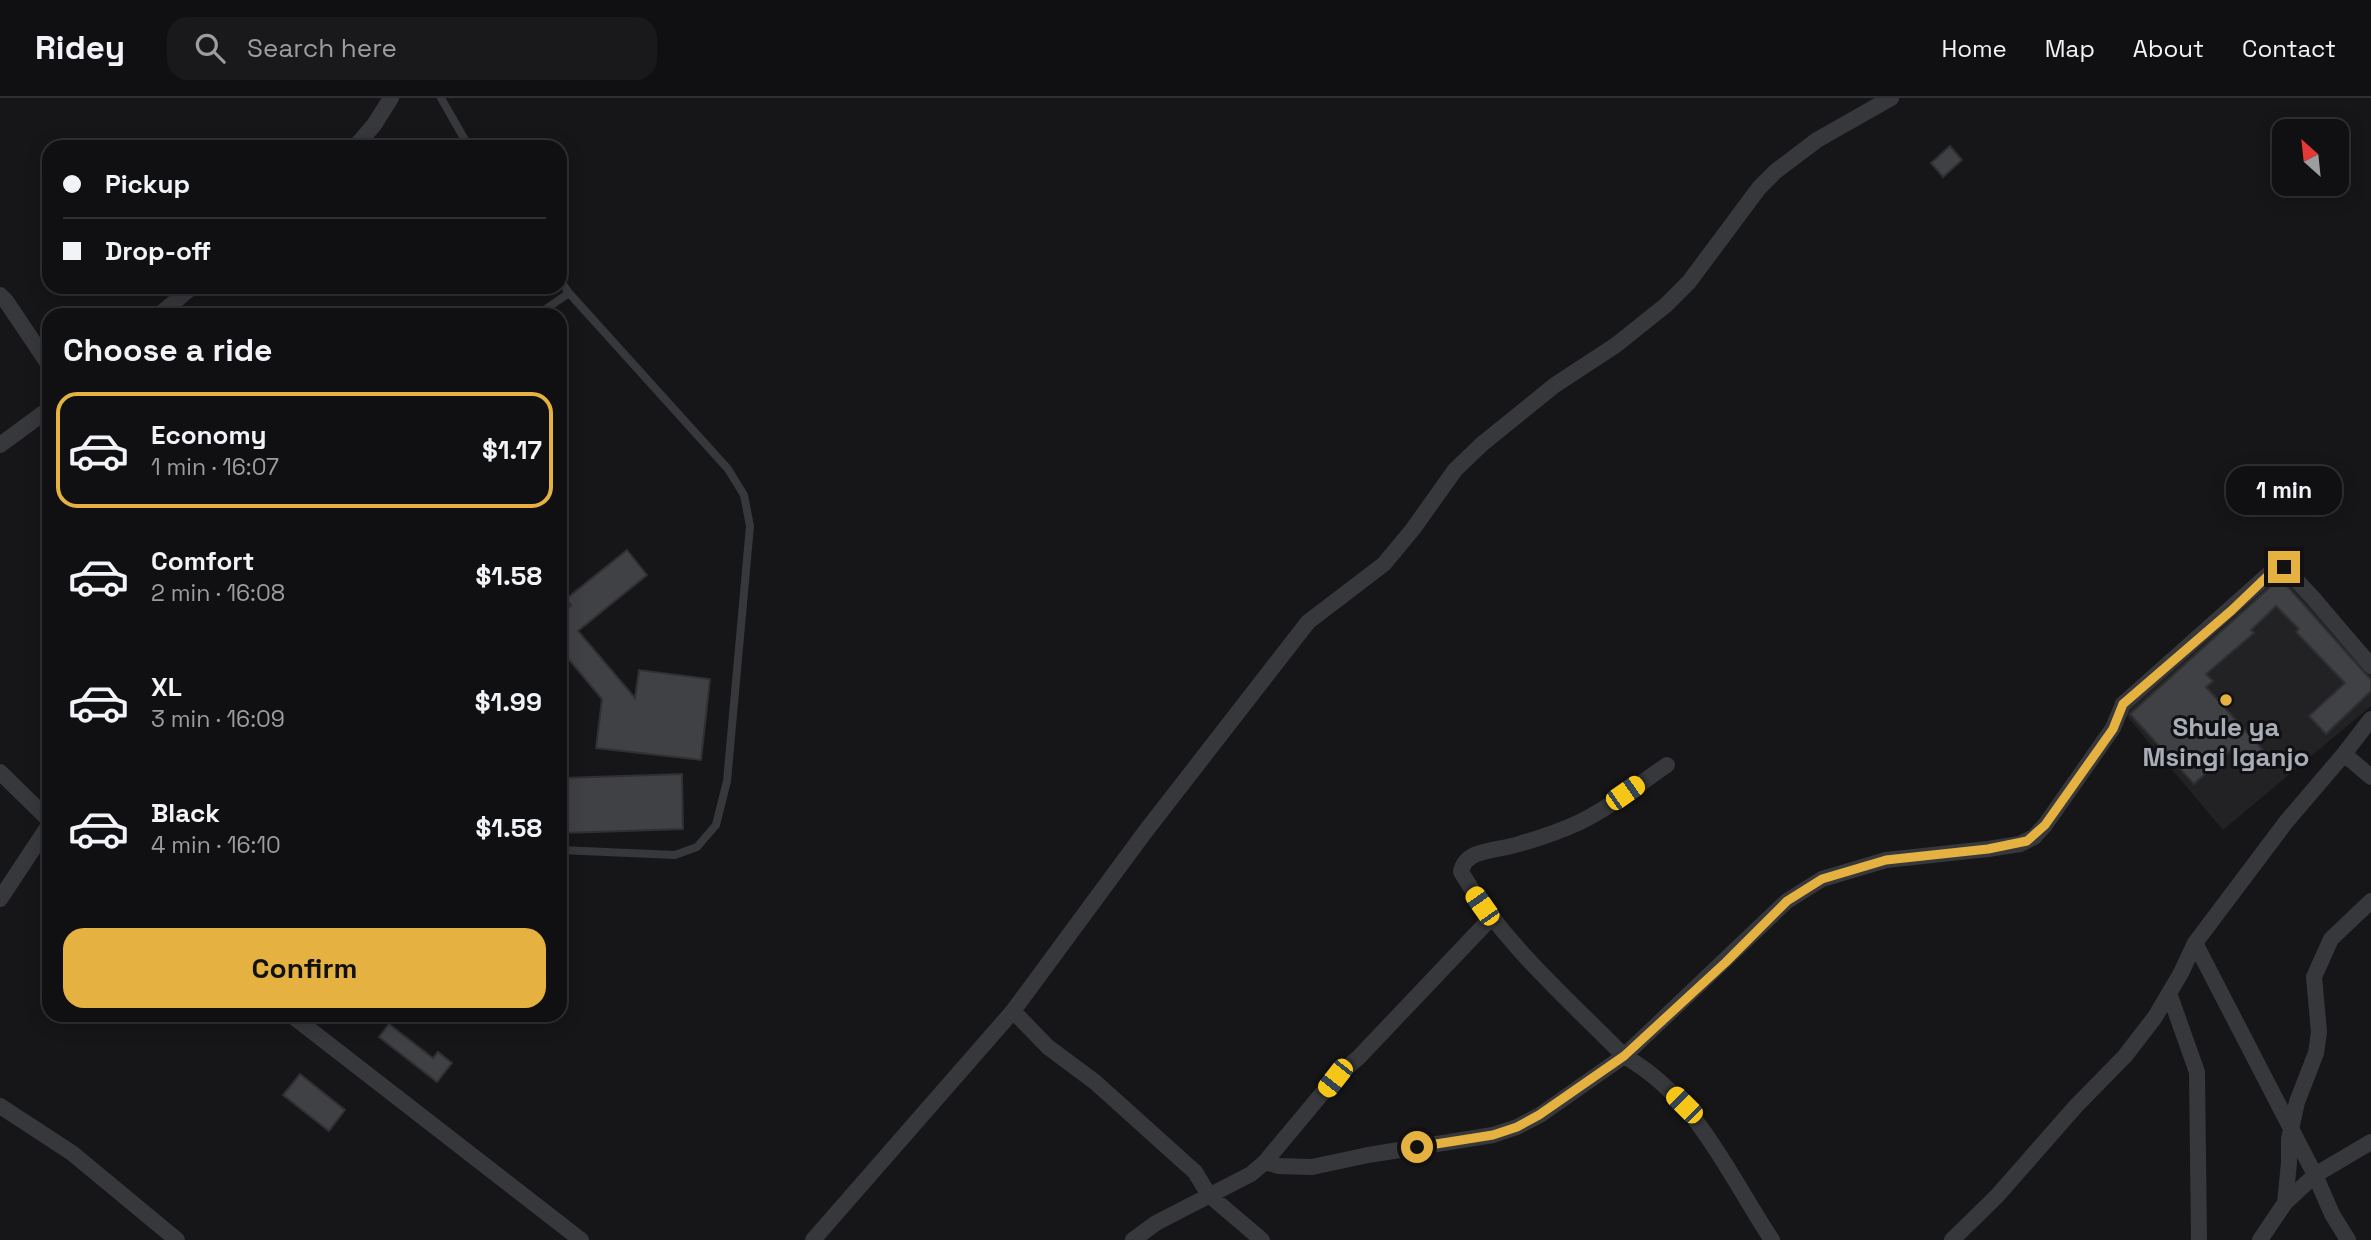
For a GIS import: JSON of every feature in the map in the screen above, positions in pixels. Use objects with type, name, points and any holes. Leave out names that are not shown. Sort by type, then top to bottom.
[{"type":"street","points":[[361,140],[391,98]]},
{"type":"street","points":[[813,1240],[1013,1011],[1145,832],[1308,622],[1384,564],[1455,470],[1482,444],[1544,393],[1616,345],[1689,282],[1759,188],[1783,164],[1817,140],[1891,98]]},
{"type":"street","points":[[167,308],[184,294]]},
{"type":"street","points":[[0,295],[42,354]]},
{"type":"street","points":[[0,445],[42,414]]},
{"type":"street","points":[[1265,1162],[1279,1166],[1312,1167],[1368,1154],[1493,1135],[1517,1127],[1539,1115],[1624,1056],[1726,962],[1787,901],[1822,879],[1886,860],[2020,844],[2034,836],[2045,825],[2113,729],[2123,704],[2232,610],[2278,566],[2284,567],[2313,598],[2371,666]]},
{"type":"street","points":[[1952,1240],[1997,1196],[2076,1106],[2125,1056],[2155,1017],[2195,943],[2286,822],[2371,719]]},
{"type":"street","points":[[2344,754],[2371,777]]},
{"type":"street","points":[[1667,765],[1582,821],[1547,836],[1468,858],[1462,864],[1461,873],[1491,918],[1518,950],[1624,1056],[1649,1073],[1684,1105],[1712,1141],[1772,1240]]},
{"type":"street","points":[[0,772],[42,815]]},
{"type":"street","points":[[0,899],[42,833]]},
{"type":"street","points":[[2284,1203],[2297,1102],[2316,1053],[2319,1032],[2314,977],[2331,939],[2371,901]]},
{"type":"street","points":[[1133,1240],[1156,1223],[1251,1174],[1265,1162],[1335,1078],[1359,1058],[1491,918]]},
{"type":"street","points":[[2195,943],[2292,1129],[2332,1214],[2348,1240]]},
{"type":"street","points":[[2169,993],[2197,1072],[2199,1240]]},
{"type":"street","points":[[1013,1011],[1048,1047],[1095,1082],[1195,1172],[1209,1195],[1262,1240]]},
{"type":"street","points":[[300,1022],[581,1240]]},
{"type":"street","points":[[0,1106],[72,1153],[177,1240]]},
{"type":"street","points":[[2260,1240],[2284,1203],[2315,1175],[2371,1142]]},
{"type":"lane","points":[[441,98],[466,140]]},
{"type":"lane","points":[[567,290],[734,478],[744,495],[750,526],[727,781],[716,825],[697,847],[675,855],[567,850]]},
{"type":"lane","points":[[547,308],[569,293]]},
{"type":"shaded area","points":[[2286,557],[2371,653],[2371,706],[2223,830],[2114,701]]},
{"type":"building","points":[[1950,146],[1962,160],[1943,177],[1931,163]]},
{"type":"building","points":[[627,550],[647,575],[578,631],[635,698],[639,670],[710,679],[701,760],[596,748],[602,699],[567,657],[567,608],[571,605],[567,598]]},
{"type":"building","points":[[2280,578],[2371,680],[2371,691],[2326,734],[2309,716],[2345,683],[2296,632],[2299,629],[2276,606],[2251,630],[2254,633],[2206,674],[2213,681],[2206,687],[2264,751],[2244,768],[2230,751],[2194,784],[2130,714]]},
{"type":"building","points":[[682,774],[683,829],[567,833],[567,778]]},
{"type":"building","points":[[389,1024],[433,1058],[438,1052],[452,1063],[437,1082],[379,1037]]},
{"type":"building","points":[[300,1074],[345,1110],[329,1131],[283,1095]]},
{"type":"place","name":"Shule ya Msingi Iganjo","points":[[2226,700]]},
{"type":"route","points":[[1417,1147],[1493,1135],[1517,1127],[1539,1115],[1624,1056],[1726,962],[1787,901],[1822,879],[1886,860],[1988,849],[2027,841],[2045,825],[2113,729],[2123,704],[2232,610],[2278,566],[2284,567]]}]
